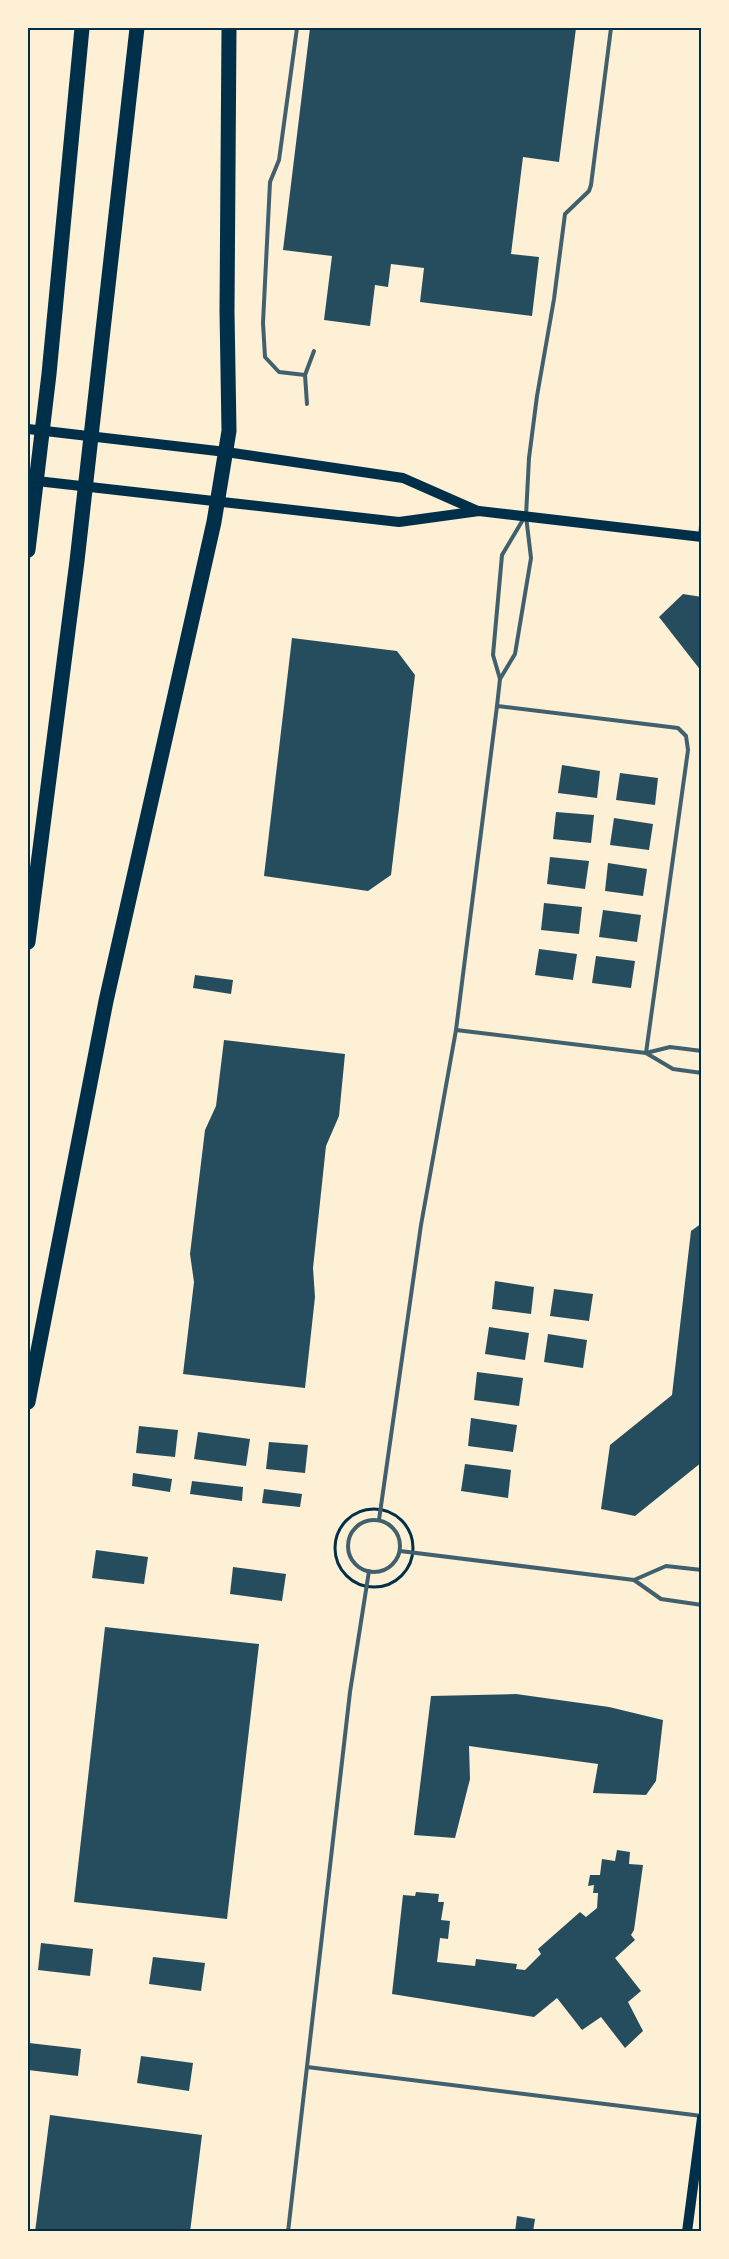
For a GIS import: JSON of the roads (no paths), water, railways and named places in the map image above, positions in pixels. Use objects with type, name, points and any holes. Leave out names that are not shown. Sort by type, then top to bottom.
[{"type":"highway","points":[[28,550],[49,374],[82,28]]},
{"type":"highway","points":[[28,942],[77,562],[137,28]]},
{"type":"highway","points":[[28,1402],[106,1001],[218,503],[226,452],[229,431],[227,302],[229,28]]},
{"type":"main road","points":[[28,429],[226,452],[403,478],[479,511]]},
{"type":"main road","points":[[28,480],[399,522],[479,511],[701,537]]},
{"type":"main road","points":[[686,2232],[702,2117]]},
{"type":"lane","points":[[297,28],[279,160],[270,182],[263,323],[265,357],[271,366],[279,372],[305,375]]},
{"type":"lane","points":[[500,679],[514,654],[531,558],[526,516],[532,432],[553,308],[565,214],[589,191],[591,185],[612,28]]},
{"type":"lane","points":[[307,404],[305,375],[314,351]]},
{"type":"lane","points":[[701,537],[702,514]]},
{"type":"lane","points":[[379,1520],[421,1225],[456,1030],[500,679],[493,655],[502,555],[526,516]]},
{"type":"lane","points":[[497,706],[678,728],[686,736],[688,750],[646,1053]]},
{"type":"lane","points":[[456,1030],[646,1053],[670,1047],[702,1051]]},
{"type":"lane","points":[[646,1053],[674,1069],[702,1073]]},
{"type":"lane","points":[[371,1520],[379,1520],[394,1528],[400,1543],[400,1551],[397,1558],[385,1569],[369,1571],[355,1563],[348,1549],[348,1540],[356,1526],[371,1520]]},
{"type":"lane","points":[[400,1551],[634,1580],[661,1599],[702,1605]]},
{"type":"lane","points":[[634,1580],[666,1566],[702,1570]]},
{"type":"lane","points":[[288,2232],[350,1692],[369,1571]]},
{"type":"lane","points":[[307,2067],[702,2117]]}]
